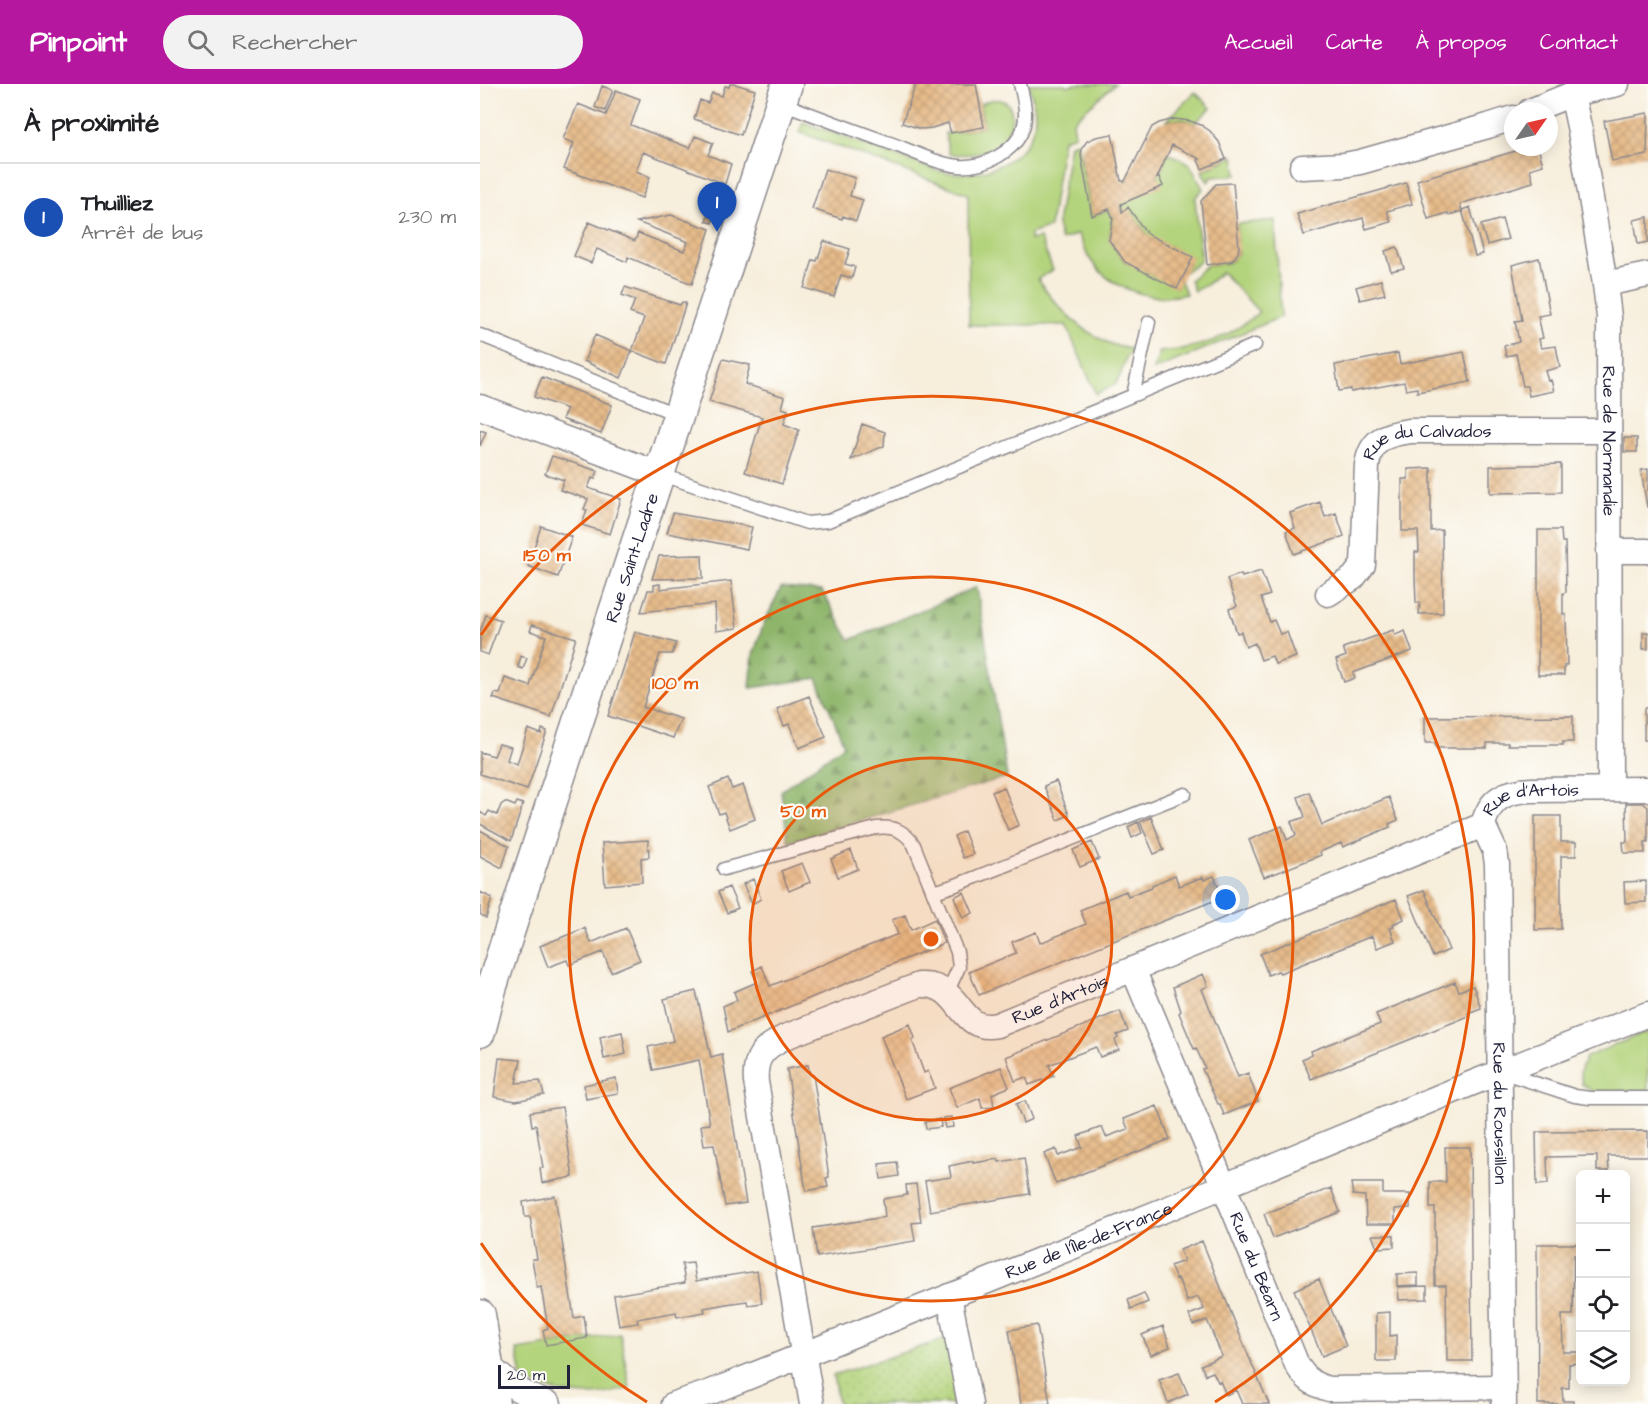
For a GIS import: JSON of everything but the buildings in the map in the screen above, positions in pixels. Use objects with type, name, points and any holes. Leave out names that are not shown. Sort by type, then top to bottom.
[{"type":"street","points":[[1552,102],[1572,94],[1617,84]]},
{"type":"street","name":"Rue Saint-Ladre","points":[[480,1032],[512,923],[784,94]]},
{"type":"street","name":"Rue de Normandie","points":[[1572,94],[1605,284],[1609,327],[1610,789]]},
{"type":"street","points":[[1302,167],[1324,167],[1360,162],[1504,121]]},
{"type":"street","points":[[1605,284],[1648,275]]},
{"type":"street","points":[[480,407],[659,474]]},
{"type":"street","name":"Rue du Calvados","points":[[1328,594],[1353,578],[1363,565],[1367,465],[1371,449],[1384,437],[1410,431],[1608,431]]},
{"type":"street","points":[[1609,551],[1648,551]]},
{"type":"street","name":"Rue d'Artois","points":[[947,993],[974,1023],[990,1026],[1483,825],[1486,812],[1501,797],[1532,790],[1648,789]]},
{"type":"street","name":"Rue du Roussillon","points":[[1483,825],[1495,851],[1497,864],[1504,1395]]},
{"type":"street","name":"Rue du Béarn","points":[[1133,969],[1297,1365],[1303,1374],[1319,1387],[1329,1389],[1504,1395]]},
{"type":"street","points":[[812,1404],[756,1082],[757,1063],[761,1054],[775,1042],[909,988],[929,984],[947,993]]},
{"type":"street","name":"Rue de l'Île-de-France","points":[[674,1404],[711,1392],[1648,1014]]},
{"type":"street","points":[[949,1296],[970,1404]]},
{"type":"street","points":[[480,1315],[494,1404]]},
{"type":"street","points":[[488,1365],[525,1395],[549,1404]]},
{"type":"lane","points":[[784,94],[933,159],[960,166],[973,166],[986,164],[998,157],[1017,139],[1024,128],[1025,116],[1020,84]]},
{"type":"lane","points":[[1133,395],[1149,322]]},
{"type":"lane","points":[[480,335],[678,415]]},
{"type":"lane","points":[[659,474],[807,523],[817,523],[843,516],[1255,345]]},
{"type":"lane","points":[[934,892],[1185,794]]},
{"type":"lane","points":[[724,869],[876,828],[894,828],[903,832],[914,845],[959,960],[959,967],[947,993]]},
{"type":"lane","points":[[1500,1072],[1575,1096],[1648,1098]]},
{"type":"green space","points":[[1028,84],[1065,84],[1066,86],[1115,84],[1073,121],[1075,135],[1063,139],[1050,227],[1030,234],[1030,240],[1040,238],[1053,270],[1038,279],[1055,302],[1066,314],[1091,333],[1105,341],[1132,349],[1131,355],[1127,355],[1115,385],[1096,394],[1066,325],[969,325],[968,194],[799,132],[803,122],[938,171],[966,173],[981,171],[1009,160],[1029,139],[1035,115]]},
{"type":"green space","points":[[1195,92],[1211,108],[1195,123],[1182,119],[1167,120]]},
{"type":"green space","points":[[991,100],[1001,100],[1010,107],[1011,125],[1003,140],[982,152],[966,155],[949,154],[945,133],[984,127],[980,104]]},
{"type":"green space","points":[[1077,142],[1092,216],[1109,209],[1113,218],[1109,240],[1125,262],[1181,281],[1186,294],[1159,297],[1120,286],[1098,269],[1088,256],[1078,234],[1061,240],[1057,225],[1070,144]]},
{"type":"green space","points":[[1168,153],[1189,163],[1203,189],[1195,198],[1201,261],[1185,272],[1147,234],[1128,208],[1122,212],[1121,204],[1159,177],[1157,178]]},
{"type":"green space","points":[[1234,156],[1237,175],[1212,177],[1208,182],[1202,171]]},
{"type":"green space","points":[[1275,220],[1281,317],[1154,370],[1159,352],[1213,341],[1237,329],[1259,312],[1222,272],[1194,291],[1190,280],[1207,265],[1232,261],[1238,253],[1237,224]]},
{"type":"green space","points":[[977,587],[1007,777],[788,842],[781,791],[844,745],[817,678],[750,688],[753,655],[764,623],[781,588],[822,591],[850,640]]},
{"type":"green space","points":[[1648,1031],[1648,1091],[1594,1092],[1582,1084],[1580,1071],[1586,1057]]},
{"type":"green space","points":[[620,1334],[630,1388],[592,1395],[575,1394],[546,1389],[522,1378],[517,1350]]},
{"type":"green space","points":[[952,1337],[964,1404],[838,1404],[833,1375]]},
{"type":"place","name":"Thuilliez","points":[[717,232]]}]
